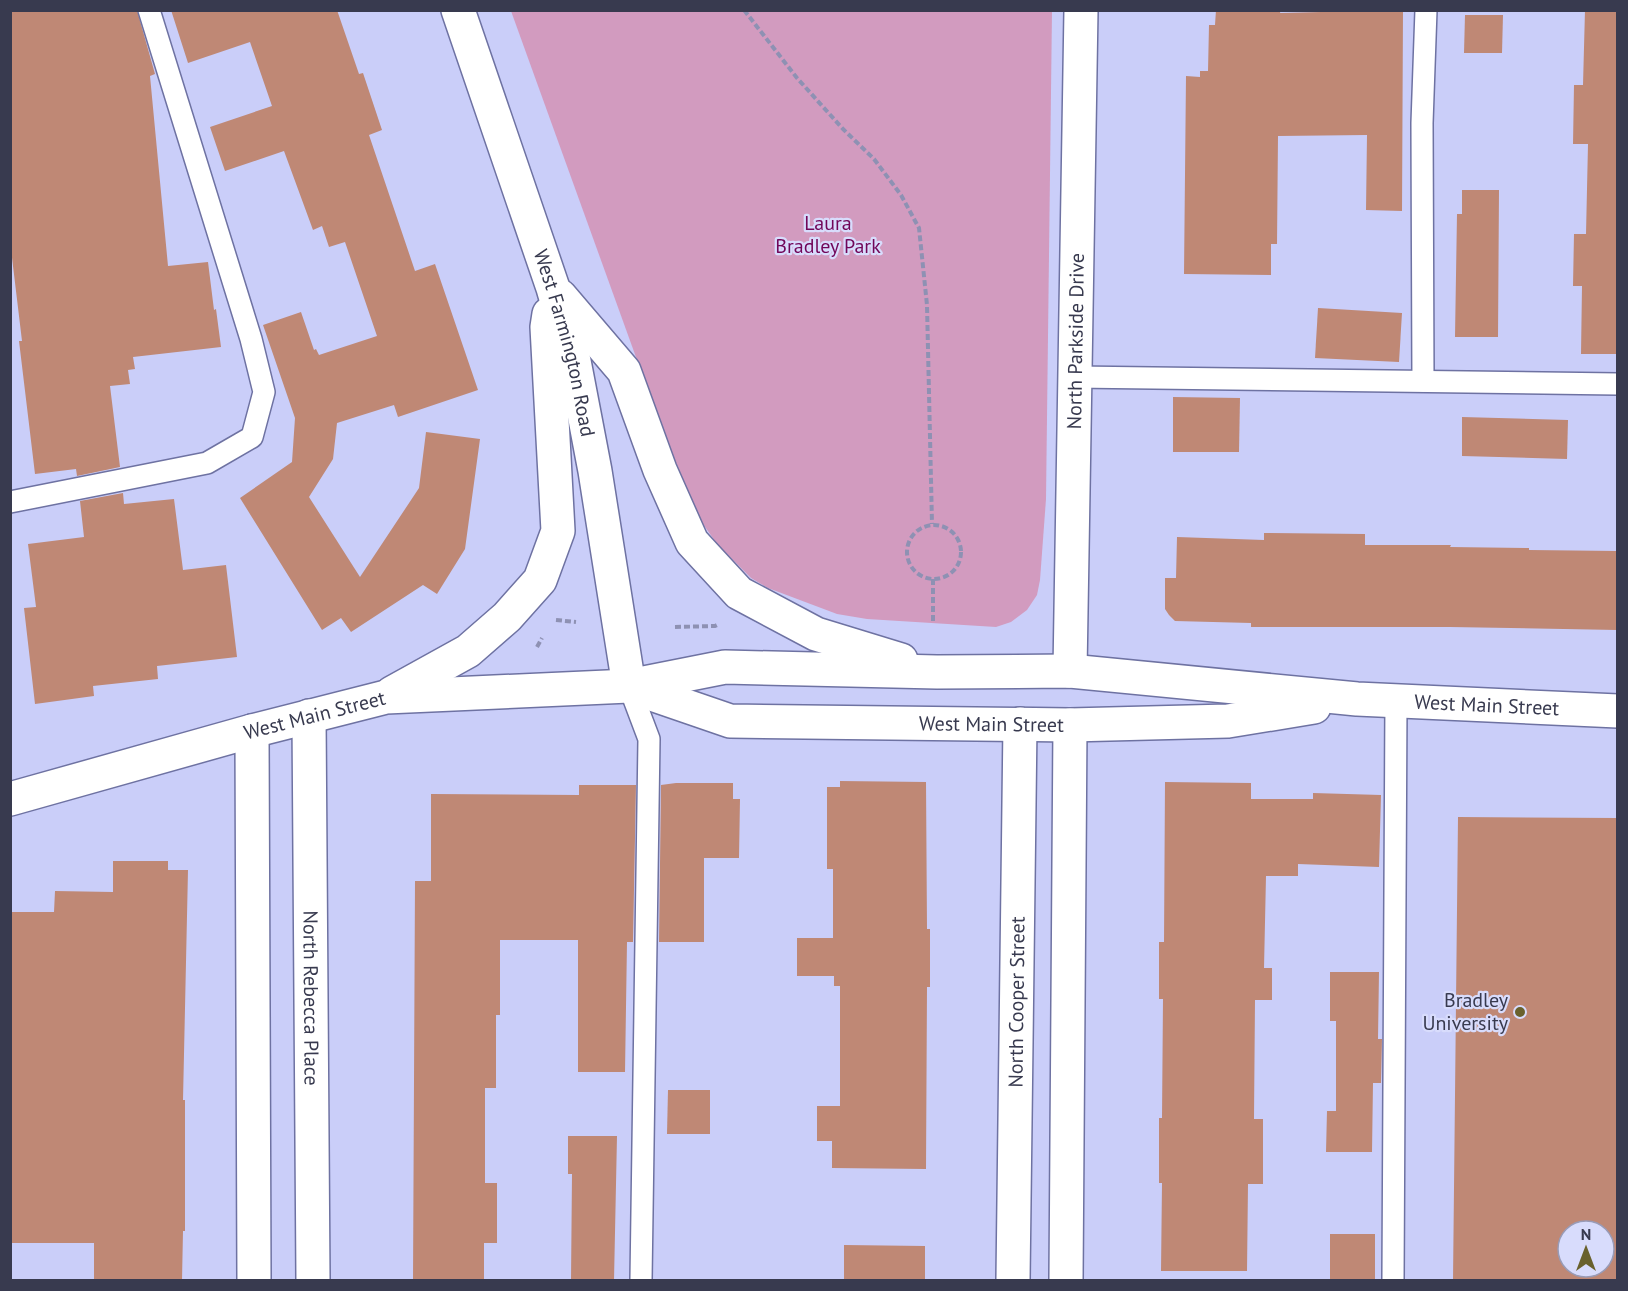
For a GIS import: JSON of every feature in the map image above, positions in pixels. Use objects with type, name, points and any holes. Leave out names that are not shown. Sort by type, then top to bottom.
[{"type":"main road","name":"West Farmington Road","points":[[458,10],[553,288],[571,350],[583,405],[629,687]]},
{"type":"main road","name":"North Parkside Drive","points":[[1070,671],[1081,10]]},
{"type":"main road","points":[[553,288],[624,371],[660,470],[692,542],[739,593],[816,634],[937,672]]},
{"type":"main road","points":[[386,697],[468,651],[507,617],[540,580],[558,531],[548,327],[553,288]]},
{"type":"main road","name":"West Main Street","points":[[10,799],[252,731],[386,697],[629,687],[725,667],[937,672],[1070,671],[1357,699],[1617,711]]},
{"type":"main road","name":"West Main Street","points":[[629,687],[730,720],[1070,725],[1228,721],[1357,699]]},
{"type":"main road","name":"North Rebecca Place","points":[[309,716],[313,1281]]},
{"type":"main road","name":"North Cooper Street","points":[[1013,1281],[1020,724]]},
{"type":"main road","points":[[1066,1281],[1070,725]]},
{"type":"main road","points":[[252,731],[254,1281]]},
{"type":"lane","points":[[10,502],[207,462],[252,437],[264,392],[254,350],[149,10]]},
{"type":"lane","points":[[1423,381],[1422,123],[1426,10]]},
{"type":"lane","points":[[1074,377],[1617,384]]},
{"type":"lane","points":[[629,687],[648,739],[641,1281]]},
{"type":"lane","points":[[1393,1281],[1396,700]]},
{"type":"path","points":[[744,10],[797,78],[874,159],[901,195],[919,228],[927,304],[932,524]]},
{"type":"path","points":[[932,524],[951,531],[962,552],[956,569],[950,574],[933,579],[916,572],[907,556],[911,538],[917,531],[932,524]]},
{"type":"path","points":[[933,579],[933,622]]},
{"type":"path","points":[[553,620],[576,622]]},
{"type":"path","points":[[675,627],[715,626]]},
{"type":"green space","name":"Laura Bradley Park","points":[[511,11],[1052,11],[1046,499],[1040,580],[1037,595],[1027,610],[1011,622],[996,627],[867,619],[837,614],[768,588],[751,578],[717,544],[689,504]]},
{"type":"building","points":[[10,10],[137,10],[155,74],[150,76],[168,266],[208,262],[214,310],[216,309],[221,347],[133,357],[135,369],[128,370],[130,384],[110,386],[120,467],[77,476],[76,469],[35,474],[10,241]]},
{"type":"building","points":[[171,10],[337,10],[359,74],[363,73],[382,130],[369,135],[415,271],[435,264],[478,390],[398,417],[394,405],[337,423],[333,459],[309,497],[360,577],[419,488],[426,432],[480,439],[465,549],[437,594],[423,585],[351,632],[341,618],[322,630],[240,498],[292,462],[295,418],[263,325],[301,312],[314,350],[316,349],[319,355],[377,336],[345,242],[329,247],[322,226],[313,230],[284,151],[225,171],[210,127],[272,106],[250,42],[188,63]]},
{"type":"building","points":[[1216,10],[1281,10],[1280,13],[1403,10],[1402,211],[1366,210],[1367,135],[1278,136],[1277,244],[1271,244],[1271,275],[1184,274],[1186,76],[1200,77],[1200,71],[1208,71],[1209,25],[1215,25]]},
{"type":"building","points":[[1585,10],[1617,10],[1617,354],[1581,354],[1582,286],[1573,286],[1574,234],[1586,234],[1588,144],[1573,144],[1574,85],[1583,85]]},
{"type":"building","points":[[1465,15],[1503,15],[1502,53],[1464,53]]},
{"type":"building","points":[[1462,190],[1499,190],[1498,337],[1455,337],[1457,214],[1462,214]]},
{"type":"building","points":[[1318,308],[1402,313],[1399,362],[1315,358]]},
{"type":"building","points":[[1173,397],[1240,398],[1239,452],[1173,452]]},
{"type":"building","points":[[1462,417],[1568,420],[1567,459],[1462,456]]},
{"type":"building","points":[[123,493],[124,504],[174,499],[183,570],[226,565],[237,657],[157,666],[158,679],[93,686],[94,696],[35,704],[24,608],[36,607],[28,544],[84,537],[80,501]]},
{"type":"building","points":[[1264,533],[1365,534],[1365,545],[1451,545],[1450,547],[1617,551],[1617,630],[1251,627],[1251,623],[1175,621],[1169,615],[1165,609],[1165,578],[1176,578],[1177,537],[1264,540]]},
{"type":"building","points":[[840,781],[926,782],[927,929],[930,929],[930,987],[927,987],[926,1169],[832,1168],[832,1141],[817,1141],[817,1106],[840,1106],[840,986],[834,986],[834,976],[797,976],[797,938],[833,938],[833,869],[827,869],[827,787],[840,787]]},
{"type":"building","points":[[1165,782],[1251,783],[1251,799],[1313,799],[1313,793],[1381,795],[1379,867],[1298,864],[1298,876],[1266,876],[1264,968],[1272,968],[1272,1000],[1255,1000],[1254,1119],[1263,1119],[1263,1184],[1248,1184],[1247,1271],[1161,1271],[1162,1183],[1159,1183],[1159,1118],[1162,1118],[1163,999],[1159,999],[1159,942],[1164,942]]},
{"type":"building","points":[[733,783],[733,799],[740,799],[739,858],[704,858],[704,942],[659,942],[661,785]]},
{"type":"building","points":[[579,785],[636,785],[633,942],[627,942],[625,1072],[578,1072],[578,940],[500,940],[500,1015],[496,1015],[496,1088],[485,1088],[485,1183],[497,1183],[497,1243],[484,1243],[484,1281],[413,1281],[415,881],[431,881],[431,794],[579,795]]},
{"type":"building","name":"Bradley University","points":[[1458,817],[1617,818],[1617,1281],[1453,1281]]},
{"type":"building","points":[[113,861],[168,861],[168,870],[188,870],[183,1100],[185,1100],[185,1231],[183,1231],[182,1281],[94,1281],[94,1243],[10,1243],[10,912],[54,912],[55,891],[113,892]]},
{"type":"building","points":[[1330,972],[1379,972],[1378,1039],[1382,1039],[1381,1083],[1373,1083],[1372,1152],[1326,1152],[1327,1111],[1336,1111],[1336,1021],[1330,1021]]},
{"type":"building","points":[[668,1090],[710,1090],[710,1134],[667,1134]]},
{"type":"building","points":[[568,1136],[617,1136],[614,1281],[571,1281],[572,1174],[568,1174]]},
{"type":"building","points":[[1330,1234],[1375,1234],[1375,1280],[1330,1280]]},
{"type":"building","points":[[844,1245],[925,1246],[925,1281],[844,1281]]},
{"type":"place","name":"Bradley University","points":[[1520,1012]]}]
